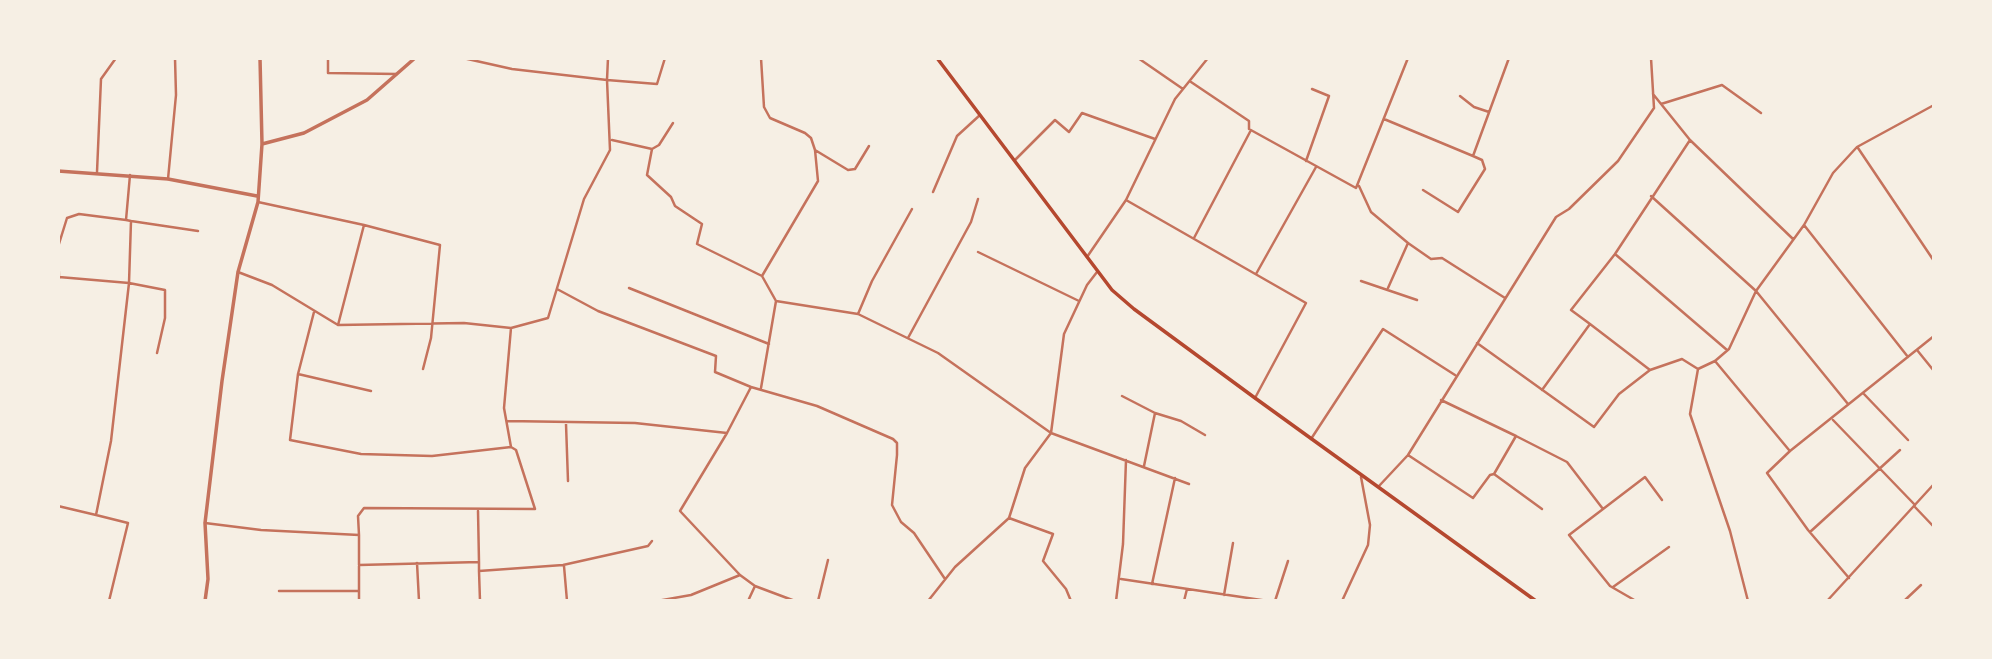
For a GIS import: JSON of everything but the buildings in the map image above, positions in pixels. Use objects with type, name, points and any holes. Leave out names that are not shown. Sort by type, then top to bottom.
[{"type":"main road","points":[[939,59],[1097,272],[1134,309],[1361,477],[1536,601]]},
{"type":"street","points":[[97,172],[101,79],[116,58]]},
{"type":"street","points":[[168,179],[176,95],[175,58]]},
{"type":"street","points":[[205,601],[208,579],[205,523],[238,272],[258,202],[262,144],[260,58]]},
{"type":"street","points":[[328,58],[328,73],[397,74]]},
{"type":"street","points":[[262,144],[304,133],[367,100],[415,58]]},
{"type":"street","points":[[463,58],[512,69],[657,84],[665,58]]},
{"type":"street","points":[[238,272],[272,285],[338,326],[432,323],[511,328],[548,318],[584,199],[604,164],[612,139],[608,58]]},
{"type":"street","points":[[761,58],[766,113],[811,138],[815,149],[818,181],[762,276]]},
{"type":"street","points":[[1138,58],[1183,89]]},
{"type":"street","points":[[1087,258],[1126,200],[1175,99],[1208,58]]},
{"type":"street","points":[[1408,58],[1359,186],[1371,212],[1408,243],[1431,259],[1442,258],[1505,298]]},
{"type":"street","points":[[1473,156],[1509,58]]},
{"type":"street","points":[[1377,488],[1408,455],[1556,217],[1569,209],[1618,161],[1654,108],[1651,58]]},
{"type":"street","points":[[1191,82],[1249,121],[1251,130],[1193,239]]},
{"type":"street","points":[[1661,104],[1722,85],[1761,113]]},
{"type":"street","points":[[1306,161],[1329,96],[1312,89]]},
{"type":"street","points":[[1653,94],[1690,140],[1793,239]]},
{"type":"street","points":[[1460,96],[1474,107],[1489,112]]},
{"type":"street","points":[[1698,369],[1715,361],[1727,350],[1756,291],[1804,225],[1833,173],[1857,147],[1934,105]]},
{"type":"street","points":[[1015,160],[1055,120],[1069,132],[1082,113],[1155,139]]},
{"type":"street","points":[[933,192],[957,136],[980,115]]},
{"type":"street","points":[[1384,119],[1482,160],[1485,169],[1458,212],[1423,190]]},
{"type":"street","points":[[612,139],[652,149],[659,145],[673,123]]},
{"type":"street","points":[[1251,130],[1352,188],[1359,186]]},
{"type":"street","points":[[1650,370],[1571,310],[1615,254],[1690,140]]},
{"type":"street","points":[[815,149],[853,171],[869,146]]},
{"type":"street","points":[[1857,147],[1934,261]]},
{"type":"street","points":[[652,149],[647,175],[671,197],[675,206],[702,224],[697,244],[762,276],[776,301],[761,389]]},
{"type":"street","points":[[1256,274],[1317,167]]},
{"type":"street","points":[[58,171],[168,179],[257,196]]},
{"type":"street","points":[[126,220],[130,175]]},
{"type":"street","points":[[1651,196],[1756,291],[1849,404]]},
{"type":"street","points":[[908,338],[971,222],[978,199]]},
{"type":"street","points":[[1126,200],[1306,303],[1255,398]]},
{"type":"street","points":[[258,202],[440,245],[428,357],[423,369]]},
{"type":"street","points":[[858,314],[872,281],[912,209]]},
{"type":"street","points":[[58,288],[58,247],[67,218],[79,214],[198,231]]},
{"type":"street","points":[[96,515],[111,441],[129,283],[131,221]]},
{"type":"street","points":[[338,326],[364,225]]},
{"type":"street","points":[[1804,225],[1908,357]]},
{"type":"street","points":[[1388,288],[1408,243]]},
{"type":"street","points":[[978,252],[1079,301]]},
{"type":"street","points":[[1615,254],[1727,350]]},
{"type":"street","points":[[928,601],[945,579],[1009,518],[1026,468],[1051,433],[1064,334],[1079,301],[1097,272]]},
{"type":"street","points":[[59,277],[162,288],[167,292],[157,353]]},
{"type":"street","points":[[1361,281],[1417,300]]},
{"type":"street","points":[[629,288],[769,344]]},
{"type":"street","points":[[557,289],[598,311],[716,356],[715,372],[751,387],[817,406],[893,439],[897,443],[897,455],[892,505],[901,522],[914,533],[945,579]]},
{"type":"street","points":[[776,301],[858,314],[938,353],[1051,433],[1188,484]]},
{"type":"street","points":[[314,312],[298,374],[290,437],[293,443],[361,454],[432,456],[511,447],[516,450],[535,509],[478,511],[364,508],[358,516],[359,601]]},
{"type":"street","points":[[1542,390],[1590,324]]},
{"type":"street","points":[[511,328],[504,408],[511,447]]},
{"type":"street","points":[[1311,439],[1383,329],[1455,376]]},
{"type":"street","points":[[1849,578],[1810,532],[1767,473],[1790,451],[1934,336]]},
{"type":"street","points":[[1477,343],[1594,427],[1619,394],[1650,370],[1682,359],[1698,369]]},
{"type":"street","points":[[1917,350],[1934,371]]},
{"type":"street","points":[[1715,361],[1790,451]]},
{"type":"street","points":[[1698,369],[1690,414],[1730,531],[1748,601]]},
{"type":"street","points":[[298,374],[371,390]]},
{"type":"street","points":[[751,387],[680,511],[740,575],[755,586],[795,601]]},
{"type":"street","points":[[1863,393],[1908,440]]},
{"type":"street","points":[[1122,396],[1156,413],[1181,421],[1205,435]]},
{"type":"street","points":[[1441,400],[1567,462],[1603,509]]},
{"type":"street","points":[[1144,466],[1156,413]]},
{"type":"street","points":[[1833,419],[1934,527]]},
{"type":"street","points":[[507,421],[635,423],[727,433]]},
{"type":"street","points":[[566,424],[568,481]]},
{"type":"street","points":[[1408,455],[1474,499],[1490,475],[1494,474],[1516,436]]},
{"type":"street","points":[[1810,532],[1900,450]]},
{"type":"street","points":[[1116,601],[1121,579],[1126,460]]},
{"type":"street","points":[[1494,474],[1542,509]]},
{"type":"street","points":[[1342,601],[1368,545],[1370,525],[1361,477]]},
{"type":"street","points":[[1636,601],[1613,587],[1569,535],[1646,477],[1662,500]]},
{"type":"street","points":[[1152,584],[1175,478]]},
{"type":"street","points":[[1827,601],[1934,484]]},
{"type":"street","points":[[58,506],[128,523],[109,601]]},
{"type":"street","points":[[478,511],[481,601]]},
{"type":"street","points":[[1009,518],[1053,534],[1043,561],[1066,589],[1071,601]]},
{"type":"street","points":[[205,523],[261,530],[359,535]]},
{"type":"street","points":[[479,571],[563,565],[649,546],[652,541]]},
{"type":"street","points":[[1224,595],[1233,543]]},
{"type":"street","points":[[1613,587],[1669,547]]},
{"type":"street","points":[[818,601],[828,560]]},
{"type":"street","points":[[1275,601],[1287,561]]},
{"type":"street","points":[[359,565],[479,562]]},
{"type":"street","points":[[417,563],[419,601]]},
{"type":"street","points":[[563,565],[568,601]]},
{"type":"street","points":[[657,601],[691,595],[740,575]]},
{"type":"street","points":[[1121,579],[1268,601]]},
{"type":"street","points":[[1904,601],[1921,585]]},
{"type":"street","points":[[748,601],[755,586]]},
{"type":"street","points":[[1184,601],[1187,589]]},
{"type":"street","points":[[279,591],[359,591]]}]
